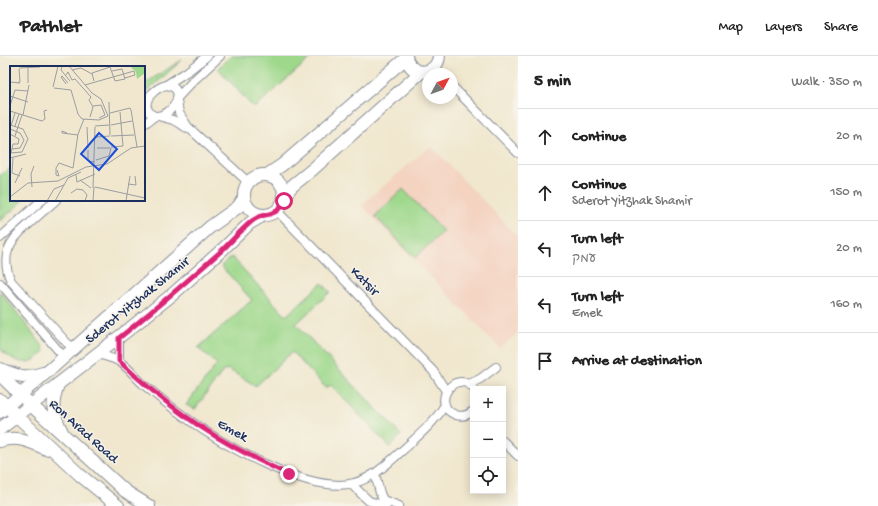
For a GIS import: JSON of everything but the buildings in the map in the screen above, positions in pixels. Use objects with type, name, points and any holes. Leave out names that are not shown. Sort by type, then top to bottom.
[{"type":"street","points":[[166,86],[207,56]]},
{"type":"street","points":[[145,123],[168,111],[174,106],[193,80],[220,56]]},
{"type":"street","points":[[437,68],[439,56]]},
{"type":"street","points":[[267,175],[282,165],[406,57],[409,66],[416,71],[421,72]]},
{"type":"street","points":[[285,195],[281,184],[273,177],[260,175],[248,182],[244,192],[244,198],[248,208],[256,214],[267,216],[277,211],[281,207],[285,195],[292,186],[421,72]]},
{"type":"street","points":[[192,132],[181,118],[177,108],[178,95],[175,89],[173,87],[166,86],[160,87],[154,91],[146,104],[148,111],[151,114],[173,120],[192,132],[248,182]]},
{"type":"street","points":[[458,92],[518,153]]},
{"type":"street","name":"Sderot Yitzhak Shamir","points":[[2,406],[20,395],[53,367],[210,227],[238,206],[244,198]]},
{"type":"street","points":[[0,238],[41,201]]},
{"type":"street","points":[[55,201],[7,245],[4,252],[4,268],[11,281],[67,343],[74,348]]},
{"type":"street","name":"Katsir","points":[[277,211],[433,371],[446,391]]},
{"type":"street","name":"Sderot Yitzhak Shamir","points":[[0,429],[119,338],[173,294],[250,223],[262,216]]},
{"type":"street","points":[[0,283],[64,357]]},
{"type":"street","points":[[97,354],[119,361],[119,338]]},
{"type":"street","name":"Emek","points":[[119,361],[145,386],[185,418],[232,447],[279,470],[302,479],[333,485],[351,484],[375,474],[428,427],[445,405]]},
{"type":"street","points":[[0,369],[14,375],[25,377],[44,373],[53,367]]},
{"type":"street","points":[[472,386],[496,367]]},
{"type":"street","name":"Katsir","points":[[433,371],[455,383]]},
{"type":"street","points":[[481,386],[488,374]]},
{"type":"street","name":"Ron Arad Road","points":[[0,375],[30,405],[125,491],[149,506]]},
{"type":"street","points":[[470,386],[464,382],[455,383],[448,388],[444,396],[445,405],[453,414],[462,416],[470,414]]},
{"type":"street","points":[[58,384],[53,399],[53,407],[59,425],[65,436]]},
{"type":"street","points":[[2,406],[16,416],[80,475],[118,506]]},
{"type":"street","name":"Emek","points":[[428,427],[453,414]]},
{"type":"street","points":[[0,440],[12,438],[30,441],[57,454]]},
{"type":"street","points":[[506,444],[518,456]]},
{"type":"street","points":[[375,474],[383,500],[399,506]]},
{"type":"street","points":[[351,484],[369,501],[386,506]]},
{"type":"shaded area","points":[[431,146],[518,237],[518,333],[500,348],[361,205]]},
{"type":"green space","points":[[231,56],[313,56],[254,108],[218,68]]},
{"type":"green space","points":[[182,60],[145,93],[145,83]]},
{"type":"green space","points":[[10,169],[10,201],[23,201],[0,221],[0,175]]},
{"type":"green space","points":[[403,189],[443,231],[415,258],[375,216]]},
{"type":"green space","points":[[232,257],[286,316],[322,283],[330,292],[296,324],[401,435],[390,447],[331,385],[326,388],[292,352],[256,386],[228,369],[223,371],[195,409],[186,405],[217,364],[198,348],[252,300],[221,266]]},
{"type":"green space","points":[[0,291],[42,345],[44,352],[33,361],[17,361],[0,349]]},
{"type":"route","points":[[284,201],[281,207],[273,214],[262,216],[250,223],[173,294],[119,338],[119,361],[145,386],[185,418],[232,447],[289,474]]}]
